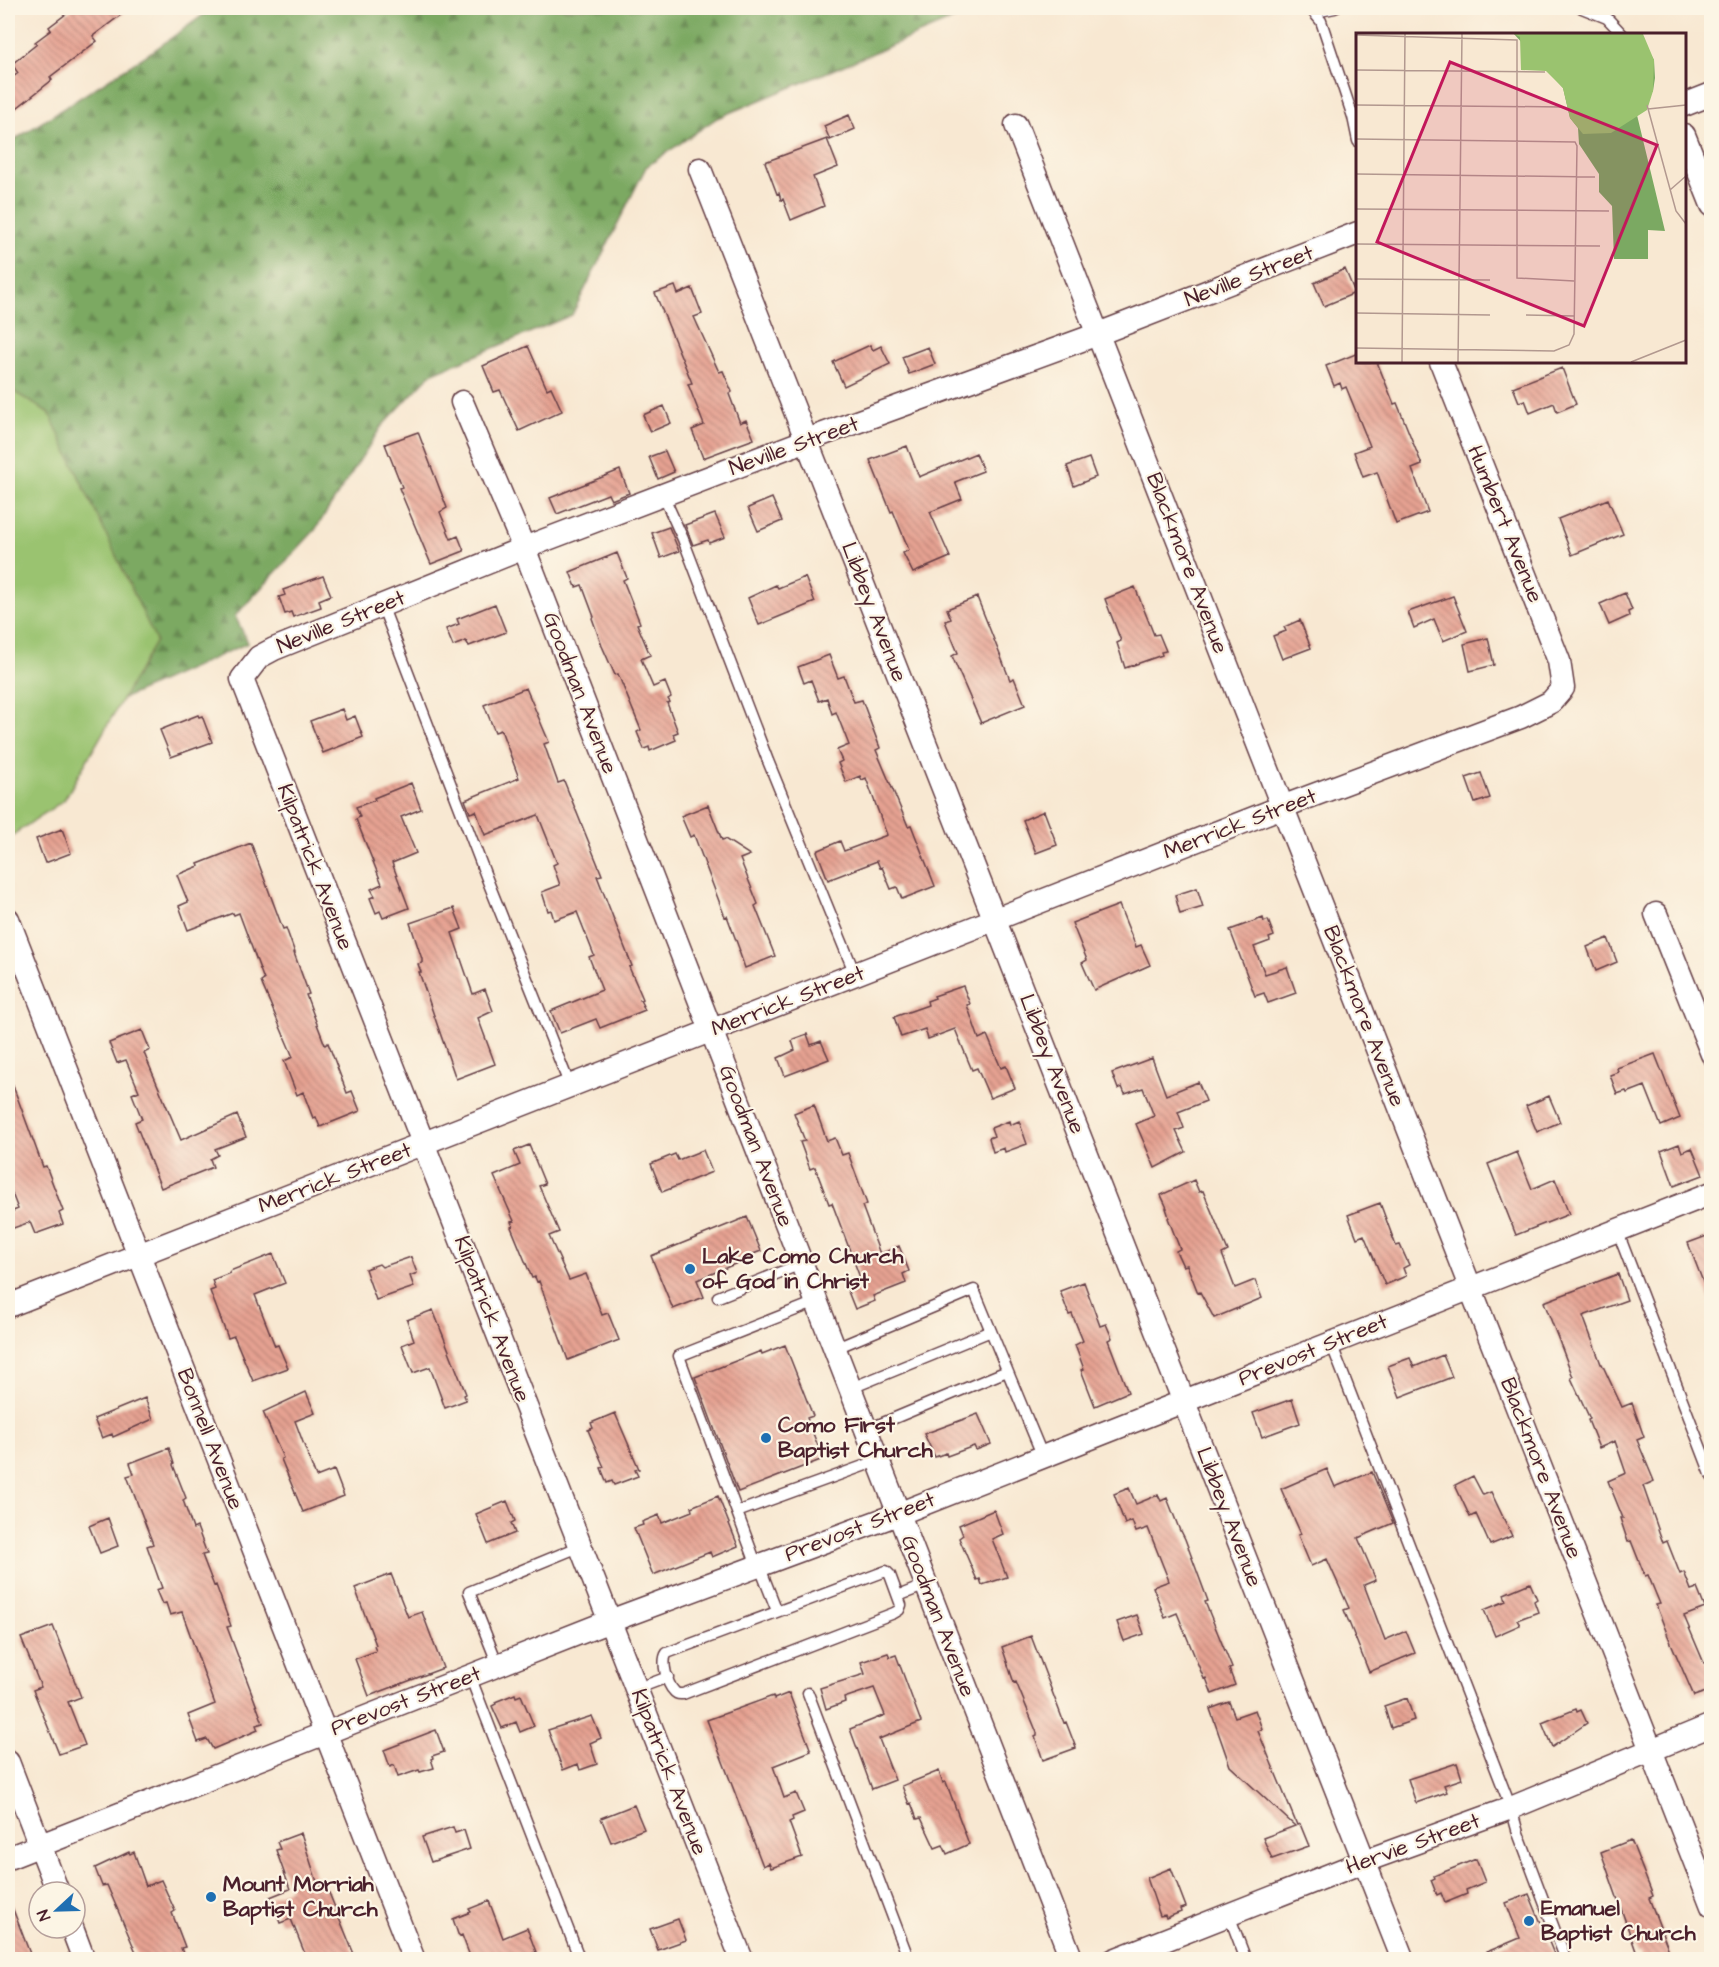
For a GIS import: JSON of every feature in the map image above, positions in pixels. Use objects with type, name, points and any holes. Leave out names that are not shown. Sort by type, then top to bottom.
[{"type":"street","points":[[1686,104],[1712,94]]},
{"type":"street","name":"Blackmore Avenue","points":[[1016,125],[1712,1906]]},
{"type":"street","points":[[1686,140],[1712,205]]},
{"type":"street","name":"Libbey Avenue","points":[[700,169],[1403,1959]]},
{"type":"street","name":"Neville Street","points":[[242,679],[259,657],[274,649],[524,548],[807,440],[1098,334],[1356,234]]},
{"type":"street","name":"Humbert Avenue","points":[[1441,363],[1550,636],[1559,661],[1563,688]]},
{"type":"street","name":"Goodman Avenue","points":[[462,402],[524,548],[1072,1959]]},
{"type":"street","name":"Kilpatrick Avenue","points":[[242,679],[742,1959]]},
{"type":"street","name":"Merrick Street","points":[[8,1306],[1282,807],[1521,717],[1551,702],[1563,688]]},
{"type":"street","points":[[1656,914],[1712,1054]]},
{"type":"street","name":"Bonnell Avenue","points":[[8,919],[414,1959]]},
{"type":"street","name":"Prevost Street","points":[[8,1858],[610,1621],[898,1514],[1712,1193]]},
{"type":"street","name":"Hervie Street","points":[[1114,1959],[1511,1808],[1712,1725]]},
{"type":"street","points":[[8,1762],[53,1880]]},
{"type":"street","points":[[77,1940],[84,1959]]},
{"type":"lane","points":[[1312,10],[1335,8]]},
{"type":"lane","points":[[1582,8],[1607,18],[1622,33]]},
{"type":"lane","points":[[1312,10],[1321,21],[1346,93],[1356,131]]},
{"type":"lane","points":[[663,495],[683,540],[776,782],[855,974]]},
{"type":"lane","points":[[382,605],[489,885],[570,1086]]},
{"type":"lane","points":[[1617,1230],[1712,1477]]},
{"type":"lane","points":[[718,1297],[801,1264]]},
{"type":"lane","points":[[834,1349],[974,1290],[1043,1457]]},
{"type":"lane","points":[[777,1611],[736,1512],[680,1356],[816,1302]]},
{"type":"lane","points":[[849,1389],[991,1331]]},
{"type":"lane","points":[[1331,1343],[1511,1808],[1518,1833],[1566,1959]]},
{"type":"lane","points":[[866,1430],[1007,1371]]},
{"type":"lane","points":[[736,1512],[877,1461]]},
{"type":"lane","points":[[498,1665],[469,1592],[581,1546]]},
{"type":"lane","points":[[886,1571],[890,1575],[898,1596],[901,1605],[894,1613],[683,1694],[673,1691],[663,1664],[668,1653],[886,1571]]},
{"type":"lane","points":[[898,1596],[926,1586]]},
{"type":"lane","points":[[470,1676],[580,1959]]},
{"type":"lane","points":[[636,1689],[668,1677]]},
{"type":"lane","points":[[808,1693],[909,1959]]},
{"type":"lane","points":[[1229,1915],[1246,1959]]},
{"type":"green space","points":[[213,8],[981,8],[717,118],[646,167],[572,315],[431,374],[381,427],[315,530],[235,616],[248,643],[122,699],[64,800],[8,838],[8,144],[153,51]]},
{"type":"green space","points":[[8,388],[49,413],[156,641],[64,800],[8,838]]},
{"type":"building","points":[[74,8],[130,8],[93,36],[97,41],[50,77],[52,80],[8,115],[8,81],[18,73],[12,64],[51,30],[49,27]]},
{"type":"building","points":[[849,115],[855,129],[830,140],[824,126]]},
{"type":"building","points":[[827,139],[838,167],[813,177],[824,206],[791,220],[783,199],[781,200],[779,193],[777,194],[765,162]]},
{"type":"building","points":[[1345,269],[1355,293],[1324,306],[1314,283]]},
{"type":"building","points":[[675,286],[678,294],[692,288],[702,314],[694,317],[719,372],[723,371],[732,392],[729,394],[740,423],[746,420],[754,439],[703,458],[692,430],[704,425],[688,384],[692,383],[655,293]]},
{"type":"building","points":[[870,345],[873,350],[881,346],[890,364],[844,386],[833,362]]},
{"type":"building","points":[[528,346],[547,389],[551,387],[562,411],[519,431],[500,390],[494,392],[483,366]]},
{"type":"building","points":[[928,347],[935,364],[909,374],[902,357]]},
{"type":"building","points":[[1356,354],[1356,363],[1377,363],[1394,404],[1397,403],[1422,465],[1412,469],[1428,512],[1396,524],[1377,472],[1363,477],[1354,452],[1370,446],[1346,387],[1342,389],[1340,383],[1334,386],[1326,366]]},
{"type":"building","points":[[1562,368],[1576,404],[1557,412],[1554,403],[1530,413],[1525,400],[1519,402],[1513,387]]},
{"type":"building","points":[[664,406],[671,423],[650,432],[643,415]]},
{"type":"building","points":[[418,432],[447,508],[440,512],[451,539],[458,536],[464,551],[431,564],[399,488],[402,487],[385,444]]},
{"type":"building","points":[[907,446],[919,477],[976,453],[983,471],[955,482],[962,499],[930,512],[950,557],[913,573],[903,553],[909,550],[870,460]]},
{"type":"building","points":[[665,451],[674,472],[658,479],[649,457]]},
{"type":"building","points":[[1089,458],[1096,477],[1074,486],[1067,466]]},
{"type":"building","points":[[620,470],[629,493],[611,500],[608,494],[557,514],[550,498]]},
{"type":"building","points":[[772,498],[782,521],[758,531],[748,508]]},
{"type":"building","points":[[1608,499],[1623,534],[1572,555],[1558,519]]},
{"type":"building","points":[[715,514],[725,537],[709,543],[708,540],[693,545],[685,525]]},
{"type":"building","points":[[669,527],[679,551],[661,558],[652,533]]},
{"type":"building","points":[[617,553],[627,578],[623,580],[640,623],[637,624],[650,655],[641,659],[653,687],[665,682],[671,697],[668,699],[670,702],[667,703],[678,732],[673,734],[676,740],[650,751],[649,747],[644,749],[637,732],[641,730],[618,674],[615,675],[602,646],[582,585],[576,587],[570,572]]},
{"type":"building","points":[[323,576],[331,595],[319,600],[321,607],[293,617],[291,612],[285,614],[279,597],[285,595],[283,590]]},
{"type":"building","points":[[805,577],[815,602],[759,625],[748,598],[776,585],[778,588]]},
{"type":"building","points":[[1135,587],[1154,635],[1159,634],[1166,651],[1161,652],[1162,655],[1125,668],[1117,643],[1121,641],[1105,599]]},
{"type":"building","points":[[1625,593],[1632,610],[1628,612],[1629,616],[1609,625],[1600,604]]},
{"type":"building","points":[[1453,596],[1467,631],[1443,641],[1434,619],[1414,628],[1408,612]]},
{"type":"building","points":[[977,597],[1010,680],[1014,678],[1025,705],[981,723],[952,656],[958,653],[945,621],[951,619],[947,609]]},
{"type":"building","points":[[495,604],[506,632],[469,646],[466,641],[453,646],[446,629],[459,624],[457,619]]},
{"type":"building","points":[[1300,620],[1311,648],[1282,659],[1273,636],[1286,631],[1284,627]]},
{"type":"building","points":[[1488,638],[1494,665],[1470,671],[1464,644]]},
{"type":"building","points":[[829,655],[838,678],[844,676],[854,702],[862,700],[880,748],[876,750],[908,826],[911,825],[935,886],[902,899],[897,887],[891,889],[877,861],[828,880],[817,851],[840,841],[844,851],[887,835],[866,778],[862,780],[860,776],[846,782],[838,763],[842,761],[837,750],[849,745],[836,712],[832,714],[827,698],[819,701],[811,680],[804,683],[798,667]]},
{"type":"building","points":[[526,688],[549,742],[544,744],[558,783],[564,781],[602,875],[597,876],[632,966],[629,967],[643,999],[640,1000],[645,1010],[600,1028],[596,1019],[560,1033],[551,1011],[602,990],[589,957],[594,955],[577,912],[554,920],[551,910],[548,911],[542,892],[560,885],[553,865],[557,863],[538,815],[485,835],[476,811],[470,813],[465,800],[519,778],[501,730],[495,732],[484,705]]},
{"type":"building","points":[[342,709],[346,720],[355,716],[363,737],[323,753],[310,721]]},
{"type":"building","points":[[198,715],[202,716],[212,742],[171,757],[160,730]]},
{"type":"building","points":[[1481,773],[1490,798],[1475,803],[1466,778]]},
{"type":"building","points":[[411,783],[421,809],[401,817],[416,853],[392,863],[409,908],[383,918],[380,911],[376,913],[370,898],[375,896],[371,889],[382,884],[356,819],[360,817],[356,807]]},
{"type":"building","points":[[708,805],[722,840],[725,839],[750,855],[740,859],[758,904],[755,906],[775,956],[745,968],[727,916],[725,917],[694,835],[690,837],[681,816]]},
{"type":"building","points":[[1044,811],[1057,845],[1036,853],[1023,820]]},
{"type":"building","points":[[62,829],[71,853],[45,863],[36,839]]},
{"type":"building","points":[[251,843],[283,929],[286,928],[309,994],[306,995],[325,1045],[328,1043],[347,1093],[352,1091],[360,1111],[320,1127],[316,1117],[313,1118],[303,1092],[297,1095],[284,1061],[293,1057],[261,982],[264,980],[239,913],[234,915],[233,913],[188,930],[179,906],[188,902],[177,875]]},
{"type":"building","points":[[1197,888],[1203,907],[1180,914],[1175,895]]},
{"type":"building","points":[[1119,905],[1136,947],[1141,945],[1150,965],[1094,990],[1082,963],[1087,960],[1072,923]]},
{"type":"building","points":[[454,908],[462,929],[452,933],[473,994],[485,989],[493,1011],[478,1018],[495,1064],[456,1079],[419,972],[421,972],[418,964],[422,963],[422,959],[410,923]]},
{"type":"building","points":[[1263,918],[1264,922],[1268,920],[1274,936],[1269,938],[1270,941],[1254,947],[1265,974],[1287,967],[1296,993],[1268,1003],[1264,993],[1255,996],[1230,930]]},
{"type":"building","points":[[1608,938],[1617,962],[1596,971],[1587,947]]},
{"type":"building","points":[[963,986],[979,1039],[987,1035],[1001,1068],[1006,1066],[1015,1088],[990,1098],[977,1068],[972,1070],[955,1029],[928,1039],[925,1029],[901,1037],[894,1017],[928,1005],[927,1001],[935,998],[934,996]]},
{"type":"building","points":[[142,1030],[150,1050],[144,1053],[181,1140],[237,1115],[246,1137],[215,1149],[218,1155],[210,1159],[213,1167],[161,1188],[135,1122],[142,1119],[132,1094],[139,1091],[126,1060],[117,1063],[109,1043]]},
{"type":"building","points":[[807,1034],[811,1045],[821,1041],[829,1059],[785,1076],[778,1058],[795,1050],[793,1039]]},
{"type":"building","points":[[1655,1054],[1680,1118],[1661,1126],[1645,1086],[1617,1094],[1610,1075],[1618,1072],[1617,1068]]},
{"type":"building","points":[[1152,1058],[1166,1095],[1198,1082],[1206,1101],[1178,1112],[1184,1128],[1176,1131],[1186,1152],[1155,1168],[1136,1124],[1154,1116],[1143,1088],[1125,1094],[1122,1087],[1118,1089],[1112,1073]]},
{"type":"building","points":[[8,1075],[43,1167],[46,1166],[63,1211],[59,1213],[63,1224],[35,1234],[30,1222],[8,1230],[8,1213],[18,1209],[8,1183]]},
{"type":"building","points":[[1549,1096],[1560,1122],[1537,1132],[1526,1106]]},
{"type":"building","points":[[814,1105],[827,1141],[835,1138],[842,1155],[848,1153],[867,1204],[862,1206],[880,1254],[899,1246],[909,1271],[903,1274],[906,1283],[873,1296],[875,1301],[855,1309],[847,1289],[862,1283],[832,1203],[829,1204],[815,1167],[810,1169],[800,1142],[805,1141],[794,1113]]},
{"type":"building","points":[[1009,1121],[1010,1125],[1019,1121],[1027,1144],[1005,1152],[1004,1148],[993,1152],[989,1138],[994,1136],[991,1128]]},
{"type":"building","points":[[1679,1144],[1682,1152],[1692,1148],[1703,1175],[1674,1186],[1661,1151]]},
{"type":"building","points":[[529,1145],[545,1184],[539,1186],[559,1232],[549,1236],[569,1280],[586,1274],[602,1315],[608,1313],[619,1340],[568,1360],[539,1281],[537,1282],[535,1277],[532,1278],[511,1227],[513,1226],[511,1222],[514,1221],[494,1176],[520,1165],[514,1151]]},
{"type":"building","points":[[703,1150],[712,1172],[662,1192],[651,1164],[675,1154],[678,1160]]},
{"type":"building","points":[[1517,1152],[1532,1189],[1555,1179],[1569,1214],[1516,1235],[1488,1164]]},
{"type":"building","points":[[1194,1180],[1199,1192],[1203,1191],[1228,1251],[1222,1254],[1235,1288],[1255,1280],[1262,1298],[1214,1318],[1200,1292],[1198,1293],[1187,1265],[1183,1266],[1176,1251],[1180,1249],[1161,1195]]},
{"type":"building","points":[[1380,1203],[1396,1246],[1400,1245],[1409,1265],[1403,1268],[1406,1276],[1385,1285],[1364,1235],[1357,1238],[1348,1215]]},
{"type":"building","name":"Lake Como Church of God in Christ","points":[[747,1217],[761,1251],[697,1280],[704,1297],[673,1309],[651,1256]]},
{"type":"building","points":[[1712,1234],[1712,1300],[1710,1300],[1688,1243]]},
{"type":"building","points":[[273,1254],[285,1283],[255,1295],[275,1346],[278,1345],[288,1368],[253,1381],[234,1336],[228,1338],[210,1291],[215,1289],[212,1280]]},
{"type":"building","points":[[411,1257],[417,1273],[410,1276],[414,1287],[376,1300],[365,1269],[379,1264],[382,1267]]},
{"type":"building","points":[[1618,1274],[1627,1300],[1583,1316],[1601,1364],[1622,1407],[1632,1403],[1644,1437],[1637,1440],[1654,1481],[1643,1486],[1663,1543],[1667,1541],[1680,1574],[1684,1572],[1691,1590],[1697,1588],[1705,1608],[1684,1616],[1704,1663],[1712,1660],[1712,1690],[1694,1696],[1656,1605],[1660,1604],[1648,1575],[1645,1576],[1631,1541],[1628,1542],[1620,1518],[1623,1518],[1608,1481],[1626,1473],[1615,1441],[1599,1448],[1588,1420],[1590,1419],[1571,1378],[1573,1377],[1544,1302]]},
{"type":"building","points":[[1084,1282],[1100,1326],[1106,1324],[1112,1338],[1108,1340],[1128,1392],[1095,1406],[1081,1370],[1084,1369],[1075,1345],[1083,1341],[1072,1314],[1069,1315],[1060,1291]]},
{"type":"building","points":[[433,1310],[466,1394],[464,1395],[466,1400],[445,1408],[430,1367],[413,1373],[402,1345],[414,1340],[407,1320]]},
{"type":"building","name":"Como First Baptist Church","points":[[785,1345],[813,1416],[807,1418],[823,1459],[738,1492],[695,1377],[761,1351],[762,1354]]},
{"type":"building","points":[[1443,1355],[1452,1377],[1400,1397],[1388,1366],[1410,1358],[1414,1367]]},
{"type":"building","points":[[306,1392],[315,1413],[295,1421],[316,1477],[334,1470],[344,1496],[303,1512],[263,1412]]},
{"type":"building","points":[[145,1398],[153,1419],[113,1437],[112,1434],[102,1438],[94,1419]]},
{"type":"building","points":[[1292,1399],[1300,1423],[1262,1437],[1253,1413]]},
{"type":"building","points":[[615,1413],[639,1469],[635,1470],[638,1476],[614,1485],[612,1481],[607,1483],[601,1468],[604,1467],[588,1430],[593,1428],[591,1423]]},
{"type":"building","points":[[978,1414],[991,1444],[976,1450],[974,1446],[947,1456],[946,1453],[935,1457],[924,1434]]},
{"type":"building","points":[[169,1448],[186,1498],[183,1500],[193,1529],[197,1527],[207,1554],[202,1555],[231,1626],[227,1627],[263,1723],[256,1725],[258,1730],[213,1749],[207,1739],[198,1742],[188,1715],[215,1704],[182,1612],[170,1615],[166,1603],[162,1604],[156,1590],[162,1588],[147,1546],[153,1544],[127,1476],[134,1474],[130,1463]]},
{"type":"building","points":[[1327,1469],[1335,1487],[1372,1472],[1393,1523],[1358,1538],[1376,1580],[1364,1585],[1385,1640],[1406,1631],[1415,1653],[1369,1672],[1344,1610],[1349,1608],[1327,1559],[1311,1566],[1298,1535],[1301,1534],[1281,1489]]},
{"type":"building","points":[[1473,1476],[1483,1495],[1491,1492],[1512,1536],[1490,1545],[1476,1514],[1470,1517],[1455,1485]]},
{"type":"building","points":[[1129,1488],[1136,1504],[1158,1495],[1161,1501],[1167,1498],[1208,1601],[1205,1602],[1232,1668],[1229,1669],[1235,1685],[1212,1694],[1177,1613],[1165,1618],[1153,1587],[1169,1581],[1148,1528],[1136,1532],[1132,1521],[1125,1524],[1114,1494]]},
{"type":"building","points":[[718,1496],[738,1546],[712,1557],[710,1552],[653,1575],[634,1528],[659,1515],[662,1523],[692,1511],[691,1507]]},
{"type":"building","points":[[507,1501],[515,1521],[511,1523],[515,1533],[488,1544],[476,1514]]},
{"type":"building","points":[[994,1510],[1003,1534],[992,1539],[1007,1577],[982,1585],[980,1579],[977,1580],[959,1538],[963,1535],[959,1525]]},
{"type":"building","points":[[108,1518],[118,1546],[100,1553],[89,1526]]},
{"type":"building","points":[[391,1574],[408,1617],[422,1612],[443,1668],[369,1696],[355,1659],[376,1651],[374,1646],[376,1645],[355,1588]]},
{"type":"building","points":[[1530,1583],[1537,1599],[1534,1601],[1538,1612],[1517,1620],[1520,1625],[1495,1636],[1484,1610],[1506,1601],[1504,1594]]},
{"type":"building","points":[[1137,1615],[1144,1634],[1124,1641],[1117,1622]]},
{"type":"building","points":[[53,1626],[81,1697],[68,1702],[85,1745],[59,1754],[33,1690],[41,1687],[21,1638]]},
{"type":"building","points":[[1031,1636],[1064,1723],[1066,1722],[1076,1748],[1043,1760],[1035,1737],[1037,1733],[1016,1682],[1014,1683],[1002,1647]]},
{"type":"building","points":[[888,1653],[890,1657],[896,1655],[921,1722],[879,1739],[895,1780],[872,1789],[850,1729],[885,1715],[874,1688],[844,1698],[845,1702],[826,1709],[820,1688],[865,1674],[861,1662]]},
{"type":"building","points":[[789,1693],[811,1751],[773,1766],[784,1798],[796,1793],[804,1812],[792,1817],[793,1820],[789,1822],[802,1857],[771,1868],[769,1863],[763,1866],[707,1720],[773,1696],[774,1699]]},
{"type":"building","points":[[515,1694],[516,1697],[521,1695],[534,1726],[520,1732],[516,1722],[502,1728],[492,1706],[496,1704],[495,1702]]},
{"type":"building","points":[[1407,1698],[1414,1720],[1391,1728],[1384,1706]]},
{"type":"building","points":[[1229,1702],[1235,1717],[1255,1710],[1262,1729],[1258,1731],[1297,1825],[1300,1824],[1309,1846],[1272,1859],[1263,1838],[1295,1826],[1230,1766],[1210,1709]]},
{"type":"building","points":[[1576,1709],[1577,1712],[1581,1710],[1587,1723],[1552,1747],[1542,1723]]},
{"type":"building","points":[[592,1716],[601,1738],[590,1743],[597,1764],[580,1770],[578,1764],[563,1770],[548,1730]]},
{"type":"building","points":[[436,1730],[444,1752],[432,1756],[434,1768],[398,1777],[394,1765],[390,1767],[384,1750]]},
{"type":"building","points":[[1457,1763],[1462,1779],[1444,1785],[1447,1792],[1416,1803],[1408,1779]]},
{"type":"building","points":[[939,1771],[943,1783],[946,1782],[969,1844],[947,1854],[943,1845],[935,1848],[921,1818],[917,1819],[911,1803],[909,1804],[902,1786]]},
{"type":"building","points":[[634,1805],[644,1829],[611,1842],[601,1818]]},
{"type":"building","points":[[453,1827],[455,1833],[464,1830],[470,1849],[431,1862],[422,1837]]},
{"type":"building","points":[[301,1833],[317,1882],[319,1881],[323,1890],[327,1888],[356,1959],[307,1959],[291,1919],[280,1923],[270,1897],[290,1889],[276,1850],[280,1849],[277,1842]]},
{"type":"building","points":[[1631,1840],[1653,1896],[1649,1898],[1671,1956],[1663,1959],[1643,1959],[1641,1953],[1637,1954],[1601,1852]]},
{"type":"building","points":[[129,1852],[130,1854],[134,1852],[146,1886],[161,1880],[175,1911],[172,1913],[185,1947],[181,1948],[185,1959],[139,1959],[107,1885],[102,1886],[95,1868]]},
{"type":"building","points":[[1476,1859],[1485,1882],[1466,1890],[1467,1894],[1445,1903],[1441,1893],[1437,1895],[1431,1880],[1435,1878],[1434,1876]]},
{"type":"building","points":[[1171,1868],[1186,1907],[1180,1909],[1181,1912],[1166,1918],[1165,1915],[1160,1916],[1147,1878]]},
{"type":"building","name":"Emanuel Baptist Church","points":[[1529,1894],[1554,1954],[1541,1959],[1470,1959],[1520,1938],[1506,1903]]},
{"type":"building","points":[[9,1899],[32,1959],[8,1959]]},
{"type":"building","points":[[489,1901],[503,1938],[527,1928],[536,1952],[517,1959],[471,1959],[453,1919]]},
{"type":"building","points":[[678,1919],[686,1940],[658,1950],[650,1929]]},
{"type":"place","name":"Lake Como Church of God in Christ","points":[[690,1269]]},
{"type":"place","name":"Como First Baptist Church","points":[[766,1438]]},
{"type":"place","name":"Mount Morriah Baptist Church","points":[[211,1897]]},
{"type":"place","name":"Emanuel Baptist Church","points":[[1529,1921]]}]
